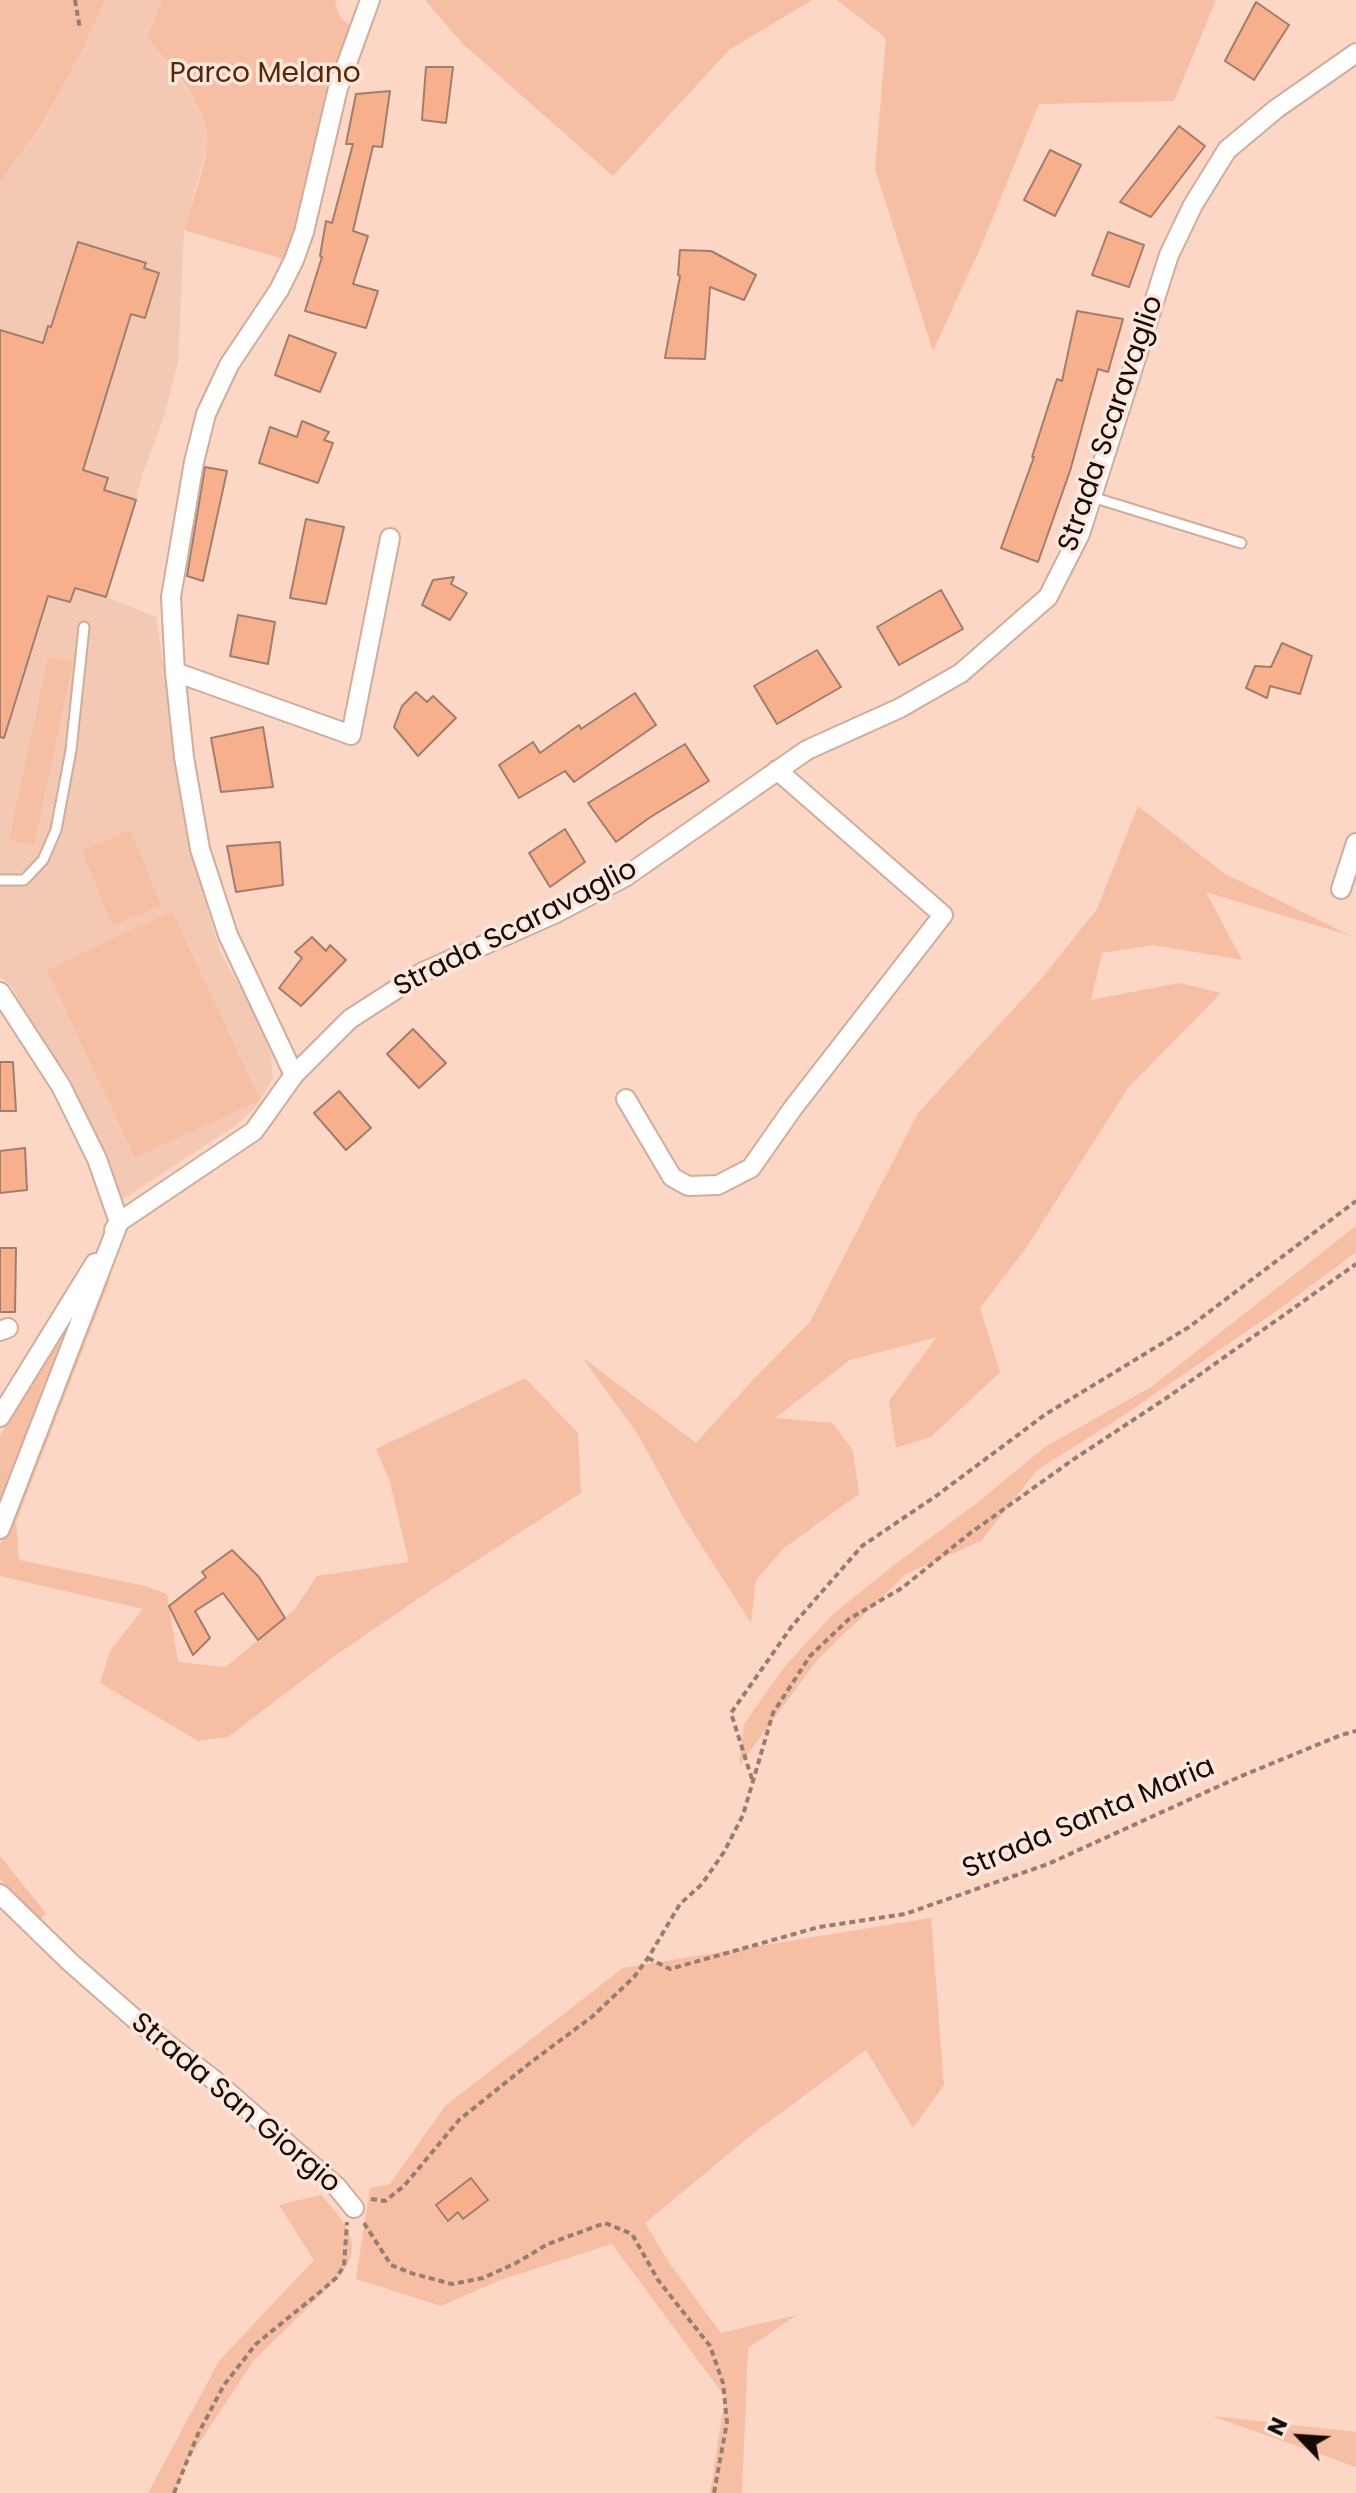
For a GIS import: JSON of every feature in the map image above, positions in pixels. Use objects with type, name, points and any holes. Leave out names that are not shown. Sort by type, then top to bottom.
[{"type":"street","points":[[294,1075],[228,935],[200,849],[184,757],[171,597],[194,462],[206,414],[229,365],[279,290],[294,260],[304,232],[338,88],[370,0]]},
{"type":"street","name":"Strada Scaravaglio","points":[[119,1222],[254,1131],[294,1075],[350,1019],[423,972],[554,914],[625,877],[807,750],[900,708],[961,673],[1010,633],[1048,597],[1080,534],[1169,255],[1193,205],[1227,150],[1276,109],[1356,53]]},
{"type":"street","points":[[175,672],[351,735],[390,538]]},
{"type":"street","points":[[626,1099],[672,1177],[688,1186],[718,1185],[751,1168],[793,1108],[943,915],[777,770]]},
{"type":"street","points":[[1341,889],[1356,843]]},
{"type":"street","points":[[0,992],[61,1086],[97,1159],[119,1222],[0,1529]]},
{"type":"street","points":[[0,1417],[119,1222]]},
{"type":"street","name":"Strada San Giorgio","points":[[0,1894],[81,1972],[136,2020],[214,2080],[337,2187],[354,2208]]},
{"type":"lane","points":[[1092,497],[1241,543]]},
{"type":"lane","points":[[0,880],[24,880],[43,860],[56,830],[71,750],[84,627]]},
{"type":"path","points":[[75,0],[80,29]]},
{"type":"path","points":[[753,1782],[731,1713],[792,1626],[862,1546],[936,1496],[1046,1414],[1189,1327],[1356,1201]]},
{"type":"path","points":[[714,2493],[727,2422],[723,2383],[710,2346],[658,2280],[632,2234],[605,2223],[548,2244],[483,2278],[452,2284],[391,2265],[354,2208],[367,2199],[385,2201],[404,2186],[459,2120],[593,2016],[634,1977],[680,1904],[702,1884],[724,1852],[743,1815],[773,1713],[810,1656],[849,1619],[902,1588],[969,1534],[1074,1459],[1168,1397],[1356,1264]]},
{"type":"path","name":"Strada Santa Maria","points":[[648,1958],[670,1969],[819,1927],[905,1914],[1048,1864],[1239,1777],[1356,1731]]},
{"type":"path","name":"Strada San Giorgio","points":[[174,2493],[198,2434],[224,2385],[256,2344],[336,2278],[344,2266],[347,2219],[354,2208]]},
{"type":"shaded area","points":[[105,0],[162,0],[147,37],[198,104],[206,128],[207,147],[184,230],[178,362],[163,420],[143,472],[106,597],[156,617],[202,891],[221,954],[255,1013],[271,1055],[273,1078],[256,1107],[235,1126],[119,1202],[65,1084],[11,986],[0,977],[0,182],[41,125],[83,49]]},
{"type":"green space","points":[[0,0],[105,0],[83,49],[41,125],[0,182]]},
{"type":"green space","name":"Parco Melano","points":[[162,0],[337,0],[335,5],[341,18],[353,28],[293,262],[184,230],[204,165],[206,130],[202,115],[187,87],[147,37]]},
{"type":"green space","points":[[425,0],[812,0],[729,50],[613,176],[463,44]]},
{"type":"green space","points":[[837,0],[1216,0],[1174,101],[1039,104],[980,249],[933,351],[875,169],[886,38]]},
{"type":"green space","points":[[48,657],[73,662],[34,845],[9,840]]},
{"type":"green space","points":[[1138,806],[1225,874],[1351,936],[1206,892],[1242,960],[1153,945],[1102,953],[1091,1000],[1179,983],[1221,993],[1128,1088],[1026,1248],[980,1308],[1000,1372],[932,1436],[896,1448],[889,1401],[937,1337],[850,1360],[775,1418],[833,1423],[853,1451],[859,1494],[784,1548],[756,1580],[751,1623],[682,1515],[639,1436],[582,1357],[696,1443],[810,1322],[918,1113],[1042,978],[1097,909]]},
{"type":"green space","points":[[130,830],[161,905],[113,926],[82,851]]},
{"type":"green space","points":[[172,911],[260,1100],[135,1158],[47,970]]},
{"type":"green space","points":[[1356,1226],[1356,1252],[1278,1310],[1037,1470],[981,1541],[906,1574],[817,1660],[739,1766],[744,1724],[786,1665],[833,1614],[1045,1447],[1151,1387]]},
{"type":"green space","points":[[111,1277],[16,1522],[19,1560],[145,1586],[167,1594],[178,1662],[226,1667],[295,1609],[317,1576],[409,1562],[390,1482],[376,1449],[525,1378],[578,1433],[581,1493],[336,1655],[228,1737],[198,1741],[100,1683],[110,1651],[143,1609],[0,1576],[0,1545],[3,1539],[0,1436],[67,1327]]},
{"type":"green space","points":[[0,1856],[46,1913],[39,1921],[0,1879]]},
{"type":"green space","points":[[931,1918],[944,2085],[913,2128],[866,2050],[755,2132],[645,2223],[670,2264],[721,2333],[797,2315],[748,2348],[742,2493],[710,2493],[725,2397],[612,2244],[503,2279],[441,2306],[356,2279],[370,2188],[390,2184],[445,2106],[623,1968]]},
{"type":"green space","points":[[321,2195],[349,2233],[352,2243],[347,2265],[339,2277],[254,2360],[188,2460],[175,2493],[148,2493],[219,2361],[314,2260],[279,2205]]},
{"type":"green space","points":[[1212,2416],[1356,2432],[1356,2467]]},
{"type":"building","points":[[1256,2],[1289,25],[1254,80],[1225,61]]},
{"type":"building","points":[[426,67],[453,67],[446,123],[422,120]]},
{"type":"building","points":[[390,91],[382,147],[373,146],[353,231],[368,236],[353,284],[378,291],[366,328],[305,311],[322,257],[326,221],[332,223],[353,144],[346,144],[356,94]]},
{"type":"building","points":[[1179,126],[1205,146],[1151,217],[1120,202]]},
{"type":"building","points":[[1050,150],[1081,165],[1055,216],[1024,200]]},
{"type":"building","points":[[1108,232],[1144,245],[1129,287],[1092,275]]},
{"type":"building","points":[[78,242],[146,263],[144,268],[159,273],[145,318],[131,314],[83,470],[108,478],[104,490],[136,500],[106,597],[75,588],[70,602],[48,596],[4,738],[0,737],[0,330],[43,343]]},
{"type":"building","points":[[680,250],[711,251],[756,275],[744,300],[710,287],[705,359],[665,358],[680,276]]},
{"type":"building","points":[[1077,311],[1123,319],[1108,372],[1098,369],[1070,471],[1038,562],[1001,548],[1034,457],[1057,379],[1062,381]]},
{"type":"building","points":[[289,335],[336,353],[320,392],[275,375]]},
{"type":"building","points":[[302,421],[329,432],[324,440],[333,443],[318,483],[259,463],[270,427],[297,437]]},
{"type":"building","points":[[205,467],[227,471],[203,581],[187,576]]},
{"type":"building","points":[[306,519],[344,527],[326,604],[290,598]]},
{"type":"building","points":[[454,577],[451,584],[467,593],[450,620],[422,605],[433,580]]},
{"type":"building","points":[[941,590],[963,629],[899,665],[877,627]]},
{"type":"building","points":[[238,615],[275,622],[268,664],[230,656]]},
{"type":"building","points":[[1282,643],[1312,656],[1300,694],[1270,686],[1267,698],[1246,688],[1255,666],[1271,667]]},
{"type":"building","points":[[817,650],[841,687],[777,724],[754,686]]},
{"type":"building","points":[[416,692],[427,702],[433,696],[456,718],[418,756],[394,727],[402,706]]},
{"type":"building","points":[[635,693],[656,725],[574,782],[565,771],[519,798],[499,765],[533,742],[540,753],[579,725],[581,729]]},
{"type":"building","points":[[263,727],[273,787],[221,792],[211,738]]},
{"type":"building","points":[[685,744],[709,781],[616,842],[588,803]]},
{"type":"building","points":[[565,829],[585,862],[550,887],[529,853]]},
{"type":"building","points":[[280,842],[283,885],[236,892],[227,846]]},
{"type":"building","points":[[312,937],[326,951],[330,945],[346,960],[301,1006],[279,988],[302,958],[295,952]]},
{"type":"building","points":[[413,1029],[446,1063],[419,1088],[387,1054]]},
{"type":"building","points":[[0,1062],[13,1062],[16,1111],[0,1111]]},
{"type":"building","points":[[339,1091],[371,1128],[346,1150],[314,1113]]},
{"type":"building","points":[[25,1148],[27,1190],[0,1193],[0,1151]]},
{"type":"building","points":[[0,1248],[16,1248],[15,1312],[0,1312]]},
{"type":"building","points":[[232,1550],[259,1577],[285,1618],[258,1640],[223,1593],[195,1611],[210,1638],[193,1655],[169,1606],[206,1577],[202,1572]]},
{"type":"building","points":[[471,2178],[488,2200],[463,2219],[458,2212],[448,2221],[436,2205]]}]
